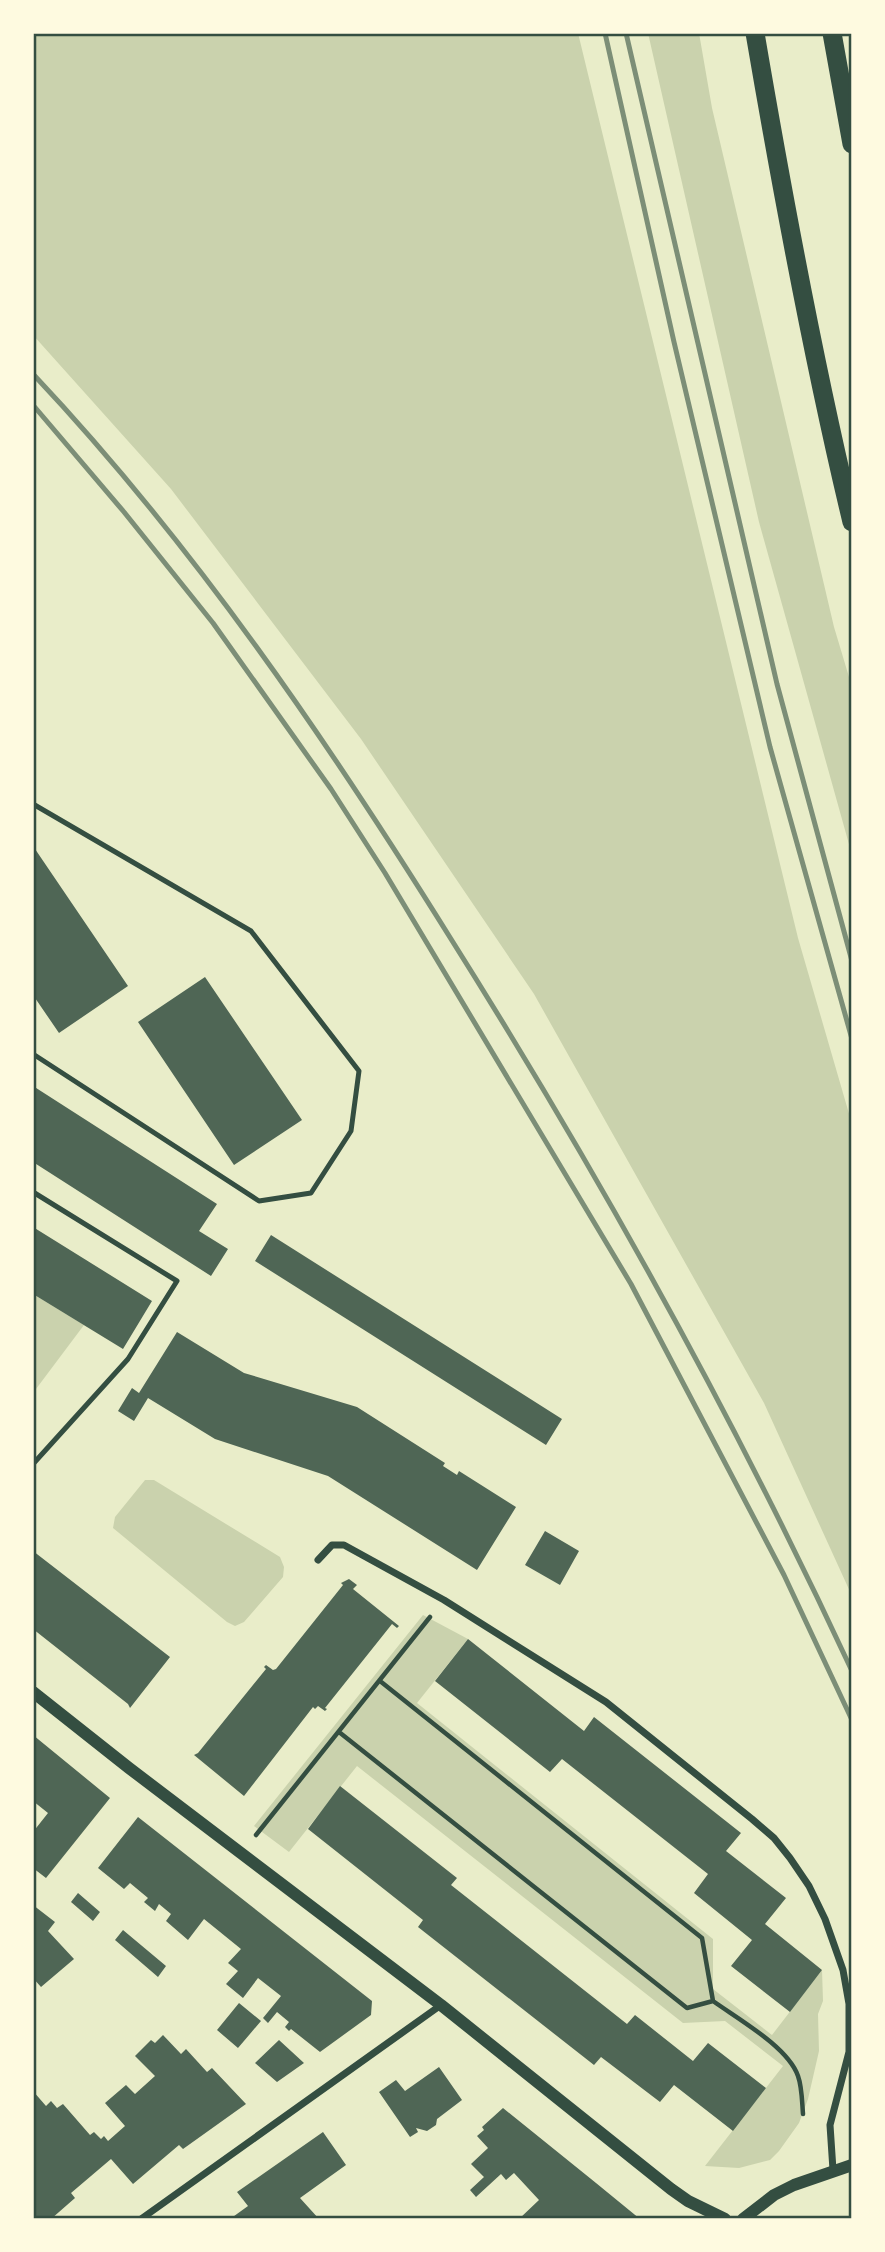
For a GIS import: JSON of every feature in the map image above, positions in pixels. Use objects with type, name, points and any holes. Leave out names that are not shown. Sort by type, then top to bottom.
[{"type":"highway","points":[[755,33],[794,256],[852,522]]},
{"type":"highway","points":[[832,33],[852,144]]},
{"type":"street","points":[[318,1560],[332,1545],[344,1545],[444,1601],[606,1702],[774,1839],[808,1886],[825,1919],[843,1970],[849,2004],[849,2052],[830,2126],[833,2171]]},
{"type":"street","points":[[33,1692],[441,2005],[679,2195],[725,2219]]},
{"type":"street","points":[[141,2219],[441,2005]]},
{"type":"street","points":[[743,2219],[774,2195],[852,2165]]},
{"type":"lane","points":[[33,804],[251,931],[359,1070],[351,1131],[312,1193],[259,1200],[33,1054]]},
{"type":"lane","points":[[33,1192],[177,1281],[128,1359],[33,1464]]},
{"type":"path","points":[[241,1853],[444,1601]]},
{"type":"path","points":[[380,1681],[702,1938],[713,2001],[782,2052],[794,2066],[800,2079],[803,2114]]},
{"type":"path","points":[[339,1732],[687,2008],[713,2001]]},
{"type":"green space","points":[[33,33],[578,33],[798,938],[852,1124],[852,1596],[764,1403],[534,994],[361,739],[171,489],[33,335]]},
{"type":"green space","points":[[648,33],[699,33],[712,108],[834,627],[852,687],[852,855],[759,522]]},
{"type":"green space","points":[[33,1294],[84,1325],[33,1393]]},
{"type":"green space","points":[[145,1480],[154,1480],[280,1557],[284,1567],[283,1577],[244,1622],[235,1626],[227,1622],[113,1528],[115,1517]]},
{"type":"green space","points":[[423,1615],[468,1639],[417,1703],[713,1939],[713,1989],[772,2035],[822,1970],[823,2001],[818,2014],[819,2051],[808,2099],[799,2123],[770,2160],[739,2168],[705,2166],[783,2066],[725,2021],[683,2023],[357,1766],[289,1852],[254,1826]]},
{"type":"building","points":[[33,846],[128,986],[59,1033],[33,995]]},
{"type":"building","points":[[205,977],[302,1120],[234,1165],[138,1022]]},
{"type":"building","points":[[33,1086],[217,1204],[199,1231],[228,1249],[211,1276],[33,1162]]},
{"type":"building","points":[[33,1227],[152,1301],[123,1349],[33,1294]]},
{"type":"building","points":[[271,1235],[562,1419],[546,1445],[255,1261]]},
{"type":"building","points":[[177,1332],[244,1373],[357,1407],[445,1463],[443,1466],[457,1475],[459,1471],[516,1507],[477,1570],[328,1476],[215,1439],[148,1398],[134,1421],[118,1411],[132,1388],[139,1393]]},
{"type":"building","points":[[545,1531],[579,1551],[560,1585],[525,1565]]},
{"type":"building","points":[[33,1551],[170,1657],[130,1708],[33,1629]]},
{"type":"building","points":[[349,1579],[357,1585],[353,1589],[399,1626],[397,1628],[392,1624],[325,1711],[318,1706],[315,1709],[313,1707],[244,1796],[194,1755],[266,1669],[264,1667],[266,1665],[276,1669],[343,1585],[341,1583]]},
{"type":"building","points":[[468,1639],[584,1731],[594,1717],[741,1833],[726,1851],[786,1898],[765,1924],[822,1970],[790,2012],[731,1966],[752,1940],[694,1893],[708,1874],[562,1759],[550,1772],[435,1681]]},
{"type":"building","points":[[33,1735],[110,1798],[46,1878],[33,1868],[33,1832],[48,1813],[33,1801]]},
{"type":"building","points":[[340,1786],[457,1878],[451,1885],[627,2024],[635,2015],[693,2061],[708,2043],[766,2088],[733,2131],[674,2085],[660,2102],[601,2057],[594,2065],[418,1927],[423,1920],[308,1829]]},
{"type":"building","points":[[138,1817],[372,2001],[371,2015],[320,2052],[291,2029],[289,2031],[285,2027],[289,2022],[277,2012],[268,2023],[263,2018],[281,1996],[258,1978],[243,1998],[226,1984],[238,1971],[228,1963],[241,1949],[204,1919],[188,1940],[166,1921],[171,1914],[159,1904],[155,1911],[144,1902],[148,1898],[130,1883],[124,1889],[98,1868]]},
{"type":"building","points":[[78,1893],[100,1912],[93,1921],[71,1902]]},
{"type":"building","points":[[33,1905],[55,1922],[48,1931],[74,1959],[41,1987],[33,1978]]},
{"type":"building","points":[[123,1930],[166,1966],[158,1977],[115,1940]]},
{"type":"building","points":[[239,2003],[261,2021],[238,2048],[217,2030]]},
{"type":"building","points":[[163,2035],[181,2054],[186,2049],[207,2072],[212,2068],[246,2104],[183,2149],[179,2145],[133,2184],[111,2159],[71,2193],[75,2198],[51,2219],[33,2219],[33,2091],[46,2106],[51,2101],[57,2108],[63,2104],[90,2135],[94,2132],[101,2139],[104,2136],[108,2141],[125,2126],[105,2103],[126,2085],[135,2094],[155,2076],[135,2056],[151,2040],[155,2043]]},
{"type":"building","points":[[279,2040],[304,2063],[277,2082],[255,2063]]},
{"type":"building","points":[[439,2067],[462,2100],[437,2119],[436,2125],[427,2131],[416,2128],[418,2132],[410,2137],[379,2092],[396,2080],[405,2091]]},
{"type":"building","points":[[503,2108],[640,2219],[519,2219],[539,2200],[514,2173],[506,2180],[501,2174],[476,2197],[470,2190],[484,2177],[471,2164],[488,2148],[477,2136],[484,2130],[482,2127]]},
{"type":"building","points":[[323,2132],[346,2165],[300,2198],[319,2219],[230,2219],[248,2206],[237,2192]]},
{"type":"railway","points":[[605,33],[674,342],[770,747],[852,1039]]},
{"type":"railway","points":[[626,33],[777,684],[852,961]]},
{"type":"railway","points":[[33,374],[149,506],[203,575],[307,718],[404,865],[506,1028],[612,1207],[761,1483],[852,1671]]},
{"type":"railway","points":[[33,405],[213,623],[331,789],[385,873],[631,1284],[784,1575],[852,1720]]}]
